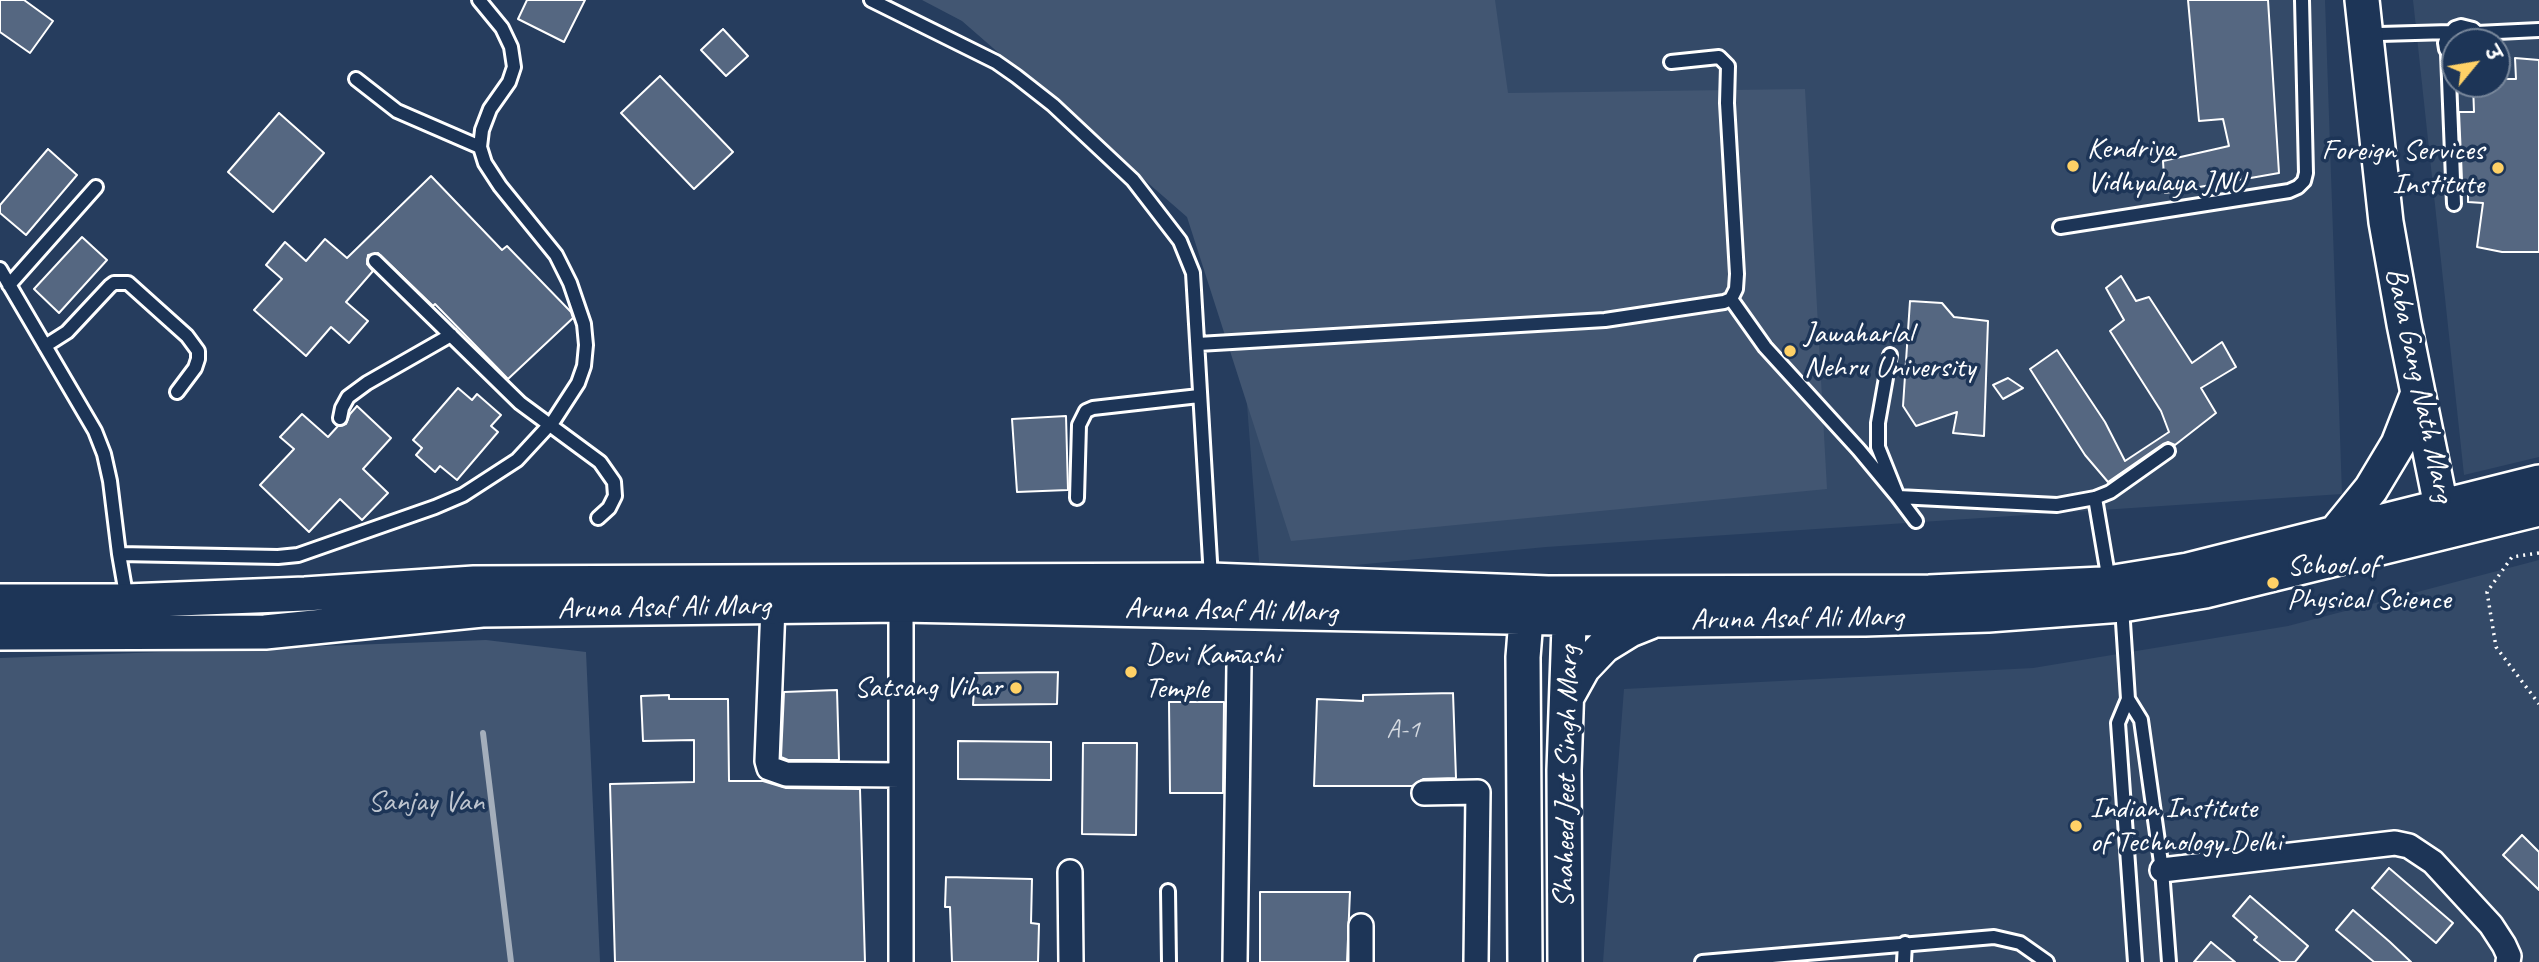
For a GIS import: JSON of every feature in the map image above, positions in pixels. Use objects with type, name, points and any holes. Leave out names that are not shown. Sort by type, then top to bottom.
[{"type":"main road","name":"Baba Gang Nath Marg","points":[[2362,0],[2377,68],[2449,513]]},
{"type":"main road","name":"Baba Gang Nath Marg","points":[[2376,0],[2380,34],[2377,68],[2386,222],[2418,393],[2449,513]]},
{"type":"main road","points":[[2336,532],[2371,489],[2391,455],[2418,393]]},
{"type":"main road","points":[[2449,513],[2539,482]]},
{"type":"main road","points":[[2449,513],[2539,509]]},
{"type":"main road","name":"Aruna Asaf Ali Marg","points":[[1570,605],[1659,620],[1975,616],[2116,594],[2188,570],[2336,532],[2449,513]]},
{"type":"main road","name":"Aruna Asaf Ali Marg","points":[[0,601],[127,601],[305,594],[474,583],[1570,605],[1929,592],[2116,594],[2205,591],[2449,513]]},
{"type":"main road","name":"Aruna Asaf Ali Marg","points":[[0,633],[265,632],[482,611],[901,605],[1211,596]]},
{"type":"main road","name":"Shaheed Jeet Singh Marg","points":[[1524,962],[1524,657],[1528,604]]},
{"type":"main road","name":"Shaheed Jeet Singh Marg","points":[[1565,962],[1564,770],[1570,605]]},
{"type":"main road","points":[[1568,695],[1583,668],[1604,646],[1630,630],[1659,620]]},
{"type":"street","points":[[901,605],[901,962]]},
{"type":"street","points":[[773,606],[767,761],[769,768],[786,774],[901,775]]},
{"type":"street","points":[[1235,962],[1239,664]]},
{"type":"street","points":[[1424,793],[1478,792],[1476,962]]},
{"type":"street","points":[[2162,870],[2395,843],[2409,846],[2433,862],[2491,925],[2504,945],[2509,956],[2508,962]]},
{"type":"street","points":[[1070,872],[1072,962]]},
{"type":"street","points":[[1361,926],[1361,962]]},
{"type":"lane","points":[[118,554],[278,557],[298,555],[463,495],[517,460],[550,425],[578,383],[586,345],[584,324],[570,283],[556,255],[500,186],[485,163],[480,147],[482,130],[490,109],[509,82],[514,67],[511,47],[502,28],[479,0]]},
{"type":"lane","points":[[871,0],[1006,69],[1054,105],[1133,180],[1162,215],[1187,255],[1193,273],[1198,344],[1211,596]]},
{"type":"lane","points":[[2060,227],[2289,191],[2298,187],[2304,181],[2306,173],[2302,0]]},
{"type":"lane","points":[[2511,33],[2539,30]]},
{"type":"lane","points":[[2380,34],[2441,32]]},
{"type":"lane","points":[[1198,344],[1605,320],[1731,299],[1736,289],[1737,274],[1727,103],[1728,66],[1719,57],[1671,62]]},
{"type":"lane","points":[[356,79],[397,111],[480,147]]},
{"type":"lane","points":[[2453,98],[2454,204]]},
{"type":"lane","points":[[9,285],[96,187]]},
{"type":"lane","points":[[375,261],[520,403],[600,463],[614,482],[615,496],[609,508],[598,518]]},
{"type":"lane","points":[[0,269],[95,431],[104,453],[127,601]]},
{"type":"lane","points":[[45,346],[67,332],[110,286],[114,283],[128,283],[187,336],[198,351],[195,368],[177,393]]},
{"type":"lane","points":[[1731,299],[1765,347],[1858,450],[1916,521]]},
{"type":"lane","points":[[340,418],[348,397],[367,383],[451,335]]},
{"type":"lane","points":[[1890,355],[1877,437],[1898,497]]},
{"type":"lane","points":[[1077,498],[1079,425],[1086,411],[1093,408],[1199,397]]},
{"type":"lane","points":[[1898,497],[2057,505],[2095,498],[2110,492],[2168,451]]},
{"type":"lane","points":[[2095,498],[2116,594],[2129,699],[2141,720],[2162,870],[2169,962]]},
{"type":"lane","points":[[2129,699],[2118,723],[2135,962]]},
{"type":"lane","points":[[1168,891],[1169,962]]},
{"type":"lane","points":[[1702,962],[1994,937],[2020,943],[2047,962]]},
{"type":"lane","points":[[1904,962],[1905,943]]},
{"type":"path","points":[[2539,554],[2512,557],[2487,592],[2496,647],[2539,704]]},
{"type":"shaded area","name":"Jawaharlal Nehru University","points":[[1050,0],[2325,0],[2342,494],[1546,547],[1260,574],[1232,209]]},
{"type":"shaded area","points":[[2413,0],[2539,0],[2539,457],[2464,475]]},
{"type":"shaded area","name":"Indian Institute of Technology Delhi","points":[[2539,560],[2539,962],[1603,962],[1624,689],[2033,668],[2288,626]]},
{"type":"green space","points":[[922,0],[1495,0],[1508,93],[1805,89],[1827,489],[1291,541],[1187,217],[962,21]]},
{"type":"green space","name":"Sanjay Van","points":[[486,640],[586,652],[600,962],[0,962],[0,658]]},
{"type":"building","points":[[0,0],[24,0],[53,21],[30,53],[0,32]]},
{"type":"building","points":[[527,0],[585,0],[564,42],[518,19]]},
{"type":"building","name":"Kendriya Vidhyalaya JNU","points":[[2188,0],[2268,0],[2279,173],[2165,193],[2163,161],[2229,146],[2223,119],[2199,121]]},
{"type":"building","points":[[723,29],[748,56],[726,76],[701,50]]},
{"type":"building","name":"Foreign Services Institute","points":[[2515,58],[2539,60],[2539,252],[2502,252],[2477,247],[2483,203],[2468,202],[2468,180],[2462,180],[2459,112],[2474,112],[2474,98],[2511,98],[2511,79],[2516,79]]},
{"type":"building","points":[[660,76],[733,152],[694,189],[621,113]]},
{"type":"building","points":[[279,113],[324,153],[273,212],[228,172]]},
{"type":"building","points":[[48,149],[77,175],[26,235],[0,213],[0,205]]},
{"type":"building","points":[[431,176],[502,250],[507,246],[571,312],[573,318],[508,379],[435,304],[433,306],[378,253],[368,255],[367,264],[373,271],[346,302],[368,321],[349,343],[331,327],[306,356],[254,310],[282,279],[266,265],[285,242],[306,261],[325,239],[347,258]]},
{"type":"building","points":[[82,237],[107,260],[59,313],[34,289]]},
{"type":"building","points":[[2121,276],[2136,301],[2149,297],[2192,363],[2222,342],[2236,367],[2201,388],[2216,413],[2175,445],[2168,442],[2163,444],[2108,482],[2085,455],[2030,369],[2057,350],[2105,422],[2125,461],[2169,432],[2161,411],[2110,331],[2124,320],[2106,288]]},
{"type":"building","points":[[1910,301],[1942,303],[1954,317],[1988,321],[1984,436],[1953,433],[1957,412],[1916,426],[1903,406]]},
{"type":"building","points":[[2008,378],[2023,388],[2003,399],[1993,385]]},
{"type":"building","points":[[458,388],[472,400],[477,394],[501,415],[491,426],[498,432],[457,480],[440,466],[435,472],[416,455],[422,448],[413,440]]},
{"type":"building","points":[[357,406],[391,438],[363,469],[388,493],[362,520],[340,499],[309,532],[260,485],[294,449],[280,437],[302,414],[328,437],[338,426],[346,424]]},
{"type":"building","points":[[1066,416],[1068,490],[1017,492],[1012,419]]},
{"type":"building","name":"Satsang Vihar","points":[[1058,672],[1057,704],[973,705],[975,673]]},
{"type":"building","points":[[837,690],[839,760],[788,760],[781,757],[784,692]]},
{"type":"building","points":[[1453,693],[1456,778],[1423,779],[1412,786],[1314,786],[1317,699],[1363,701],[1363,695]]},
{"type":"building","points":[[669,695],[669,699],[728,699],[729,781],[763,781],[786,788],[860,789],[865,962],[615,962],[610,784],[694,782],[694,740],[643,741],[641,696]]},
{"type":"building","points":[[1169,702],[1224,702],[1223,793],[1170,793]]},
{"type":"building","points":[[958,741],[1051,742],[1051,780],[958,779]]},
{"type":"building","points":[[1083,743],[1137,743],[1136,835],[1082,834]]},
{"type":"building","points":[[2522,835],[2539,852],[2539,890],[2503,855]]},
{"type":"building","points":[[2389,868],[2453,923],[2436,943],[2372,888]]},
{"type":"building","points":[[946,877],[1032,879],[1031,923],[1039,924],[1038,962],[952,962],[950,907],[945,907]]},
{"type":"building","points":[[1260,892],[1350,892],[1347,962],[1260,962]]},
{"type":"building","points":[[2250,896],[2308,946],[2295,962],[2281,962],[2254,940],[2257,937],[2233,916]]},
{"type":"building","points":[[2353,910],[2411,962],[2374,962],[2336,930]]},
{"type":"building","points":[[2211,942],[2235,962],[2194,962]]},
{"type":"waterway","points":[[483,733],[511,962]]},
{"type":"place","name":"Kendriya Vidhyalaya JNU","points":[[2073,166]]},
{"type":"place","name":"Foreign Services Institute","points":[[2498,168]]},
{"type":"place","name":"Jawaharlal Nehru University","points":[[1790,351]]},
{"type":"place","name":"School of Physical Science","points":[[2273,583]]},
{"type":"place","name":"Devi Kamashi Temple","points":[[1131,672]]},
{"type":"place","name":"Satsang Vihar","points":[[1016,688]]},
{"type":"place","name":"Indian Institute of Technology Delhi","points":[[2076,826]]}]
